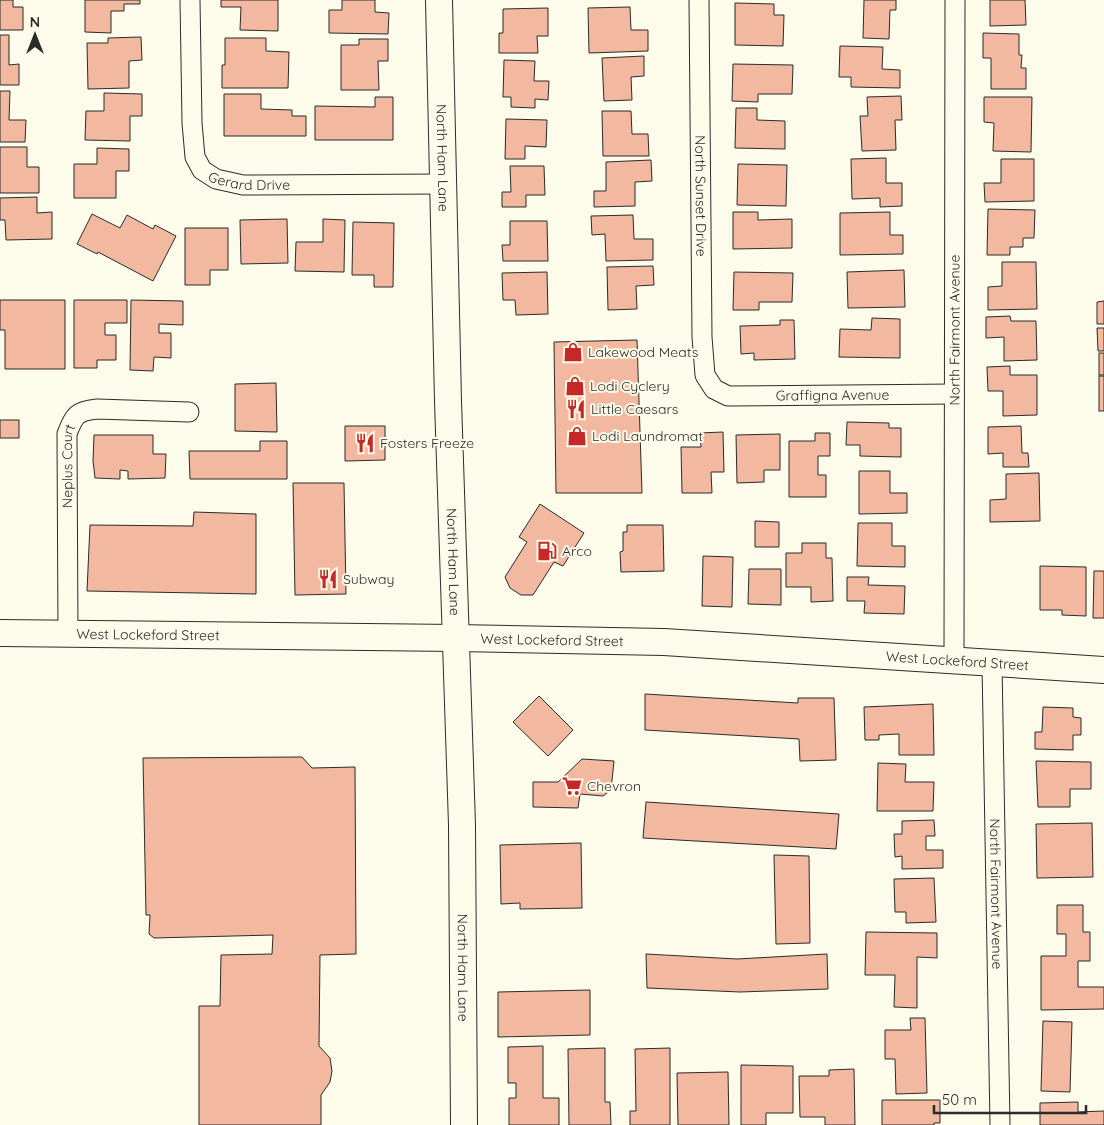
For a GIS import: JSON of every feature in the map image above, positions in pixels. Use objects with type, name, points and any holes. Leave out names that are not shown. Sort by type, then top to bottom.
[{"type":"main road","name":"North Ham Lane","points":[[439,0],[462,825],[464,1125]]},
{"type":"main road","name":"West Lockeford Street","points":[[0,633],[664,642],[1104,670]]},
{"type":"street","name":"Gerard Drive","points":[[190,0],[192,123],[195,157],[202,170],[216,179],[243,185],[443,184]]},
{"type":"street","name":"North Sunset Drive","points":[[700,0],[702,337],[705,375],[714,389]]},
{"type":"street","name":"North Fairmont Avenue","points":[[954,659],[955,0]]},
{"type":"street","name":"Graffigna Avenue","points":[[714,389],[728,396],[954,394]]},
{"type":"street","name":"Neplus Court","points":[[68,635],[67,434],[72,419],[83,411],[97,408],[188,412]]},
{"type":"street","name":"North Fairmont Avenue","points":[[992,663],[1000,1125]]},
{"type":"building","points":[[0,0],[13,0],[13,7],[23,7],[23,30],[0,30]]},
{"type":"building","points":[[85,0],[140,0],[140,4],[124,4],[124,11],[111,11],[111,33],[85,32]]},
{"type":"building","points":[[221,0],[278,0],[278,31],[240,30],[241,7],[221,7]]},
{"type":"building","points":[[342,0],[375,0],[375,12],[389,13],[388,34],[329,33],[329,10],[342,10]]},
{"type":"building","points":[[864,0],[896,0],[896,10],[890,10],[889,39],[863,38]]},
{"type":"building","points":[[990,0],[1025,0],[1026,25],[990,26]]},
{"type":"building","points":[[735,3],[774,4],[774,15],[784,15],[783,46],[735,45]]},
{"type":"building","points":[[630,7],[631,30],[648,30],[648,51],[589,53],[588,8]]},
{"type":"building","points":[[548,8],[548,36],[537,36],[538,53],[499,53],[499,33],[503,33],[503,9]]},
{"type":"building","points":[[983,33],[1019,34],[1019,55],[1022,55],[1021,68],[1026,68],[1026,89],[991,89],[991,58],[983,58]]},
{"type":"building","points":[[0,35],[9,35],[9,65],[19,64],[19,85],[0,85]]},
{"type":"building","points":[[141,37],[142,60],[129,61],[129,88],[88,89],[87,43],[108,43],[108,38]]},
{"type":"building","points":[[225,38],[266,38],[266,51],[289,52],[288,88],[222,88],[222,65],[225,65]]},
{"type":"building","points":[[359,39],[388,39],[388,61],[378,61],[379,90],[341,90],[341,45],[359,45]]},
{"type":"building","points":[[840,46],[883,47],[882,69],[900,70],[900,88],[851,87],[851,77],[839,77]]},
{"type":"building","points":[[644,56],[644,76],[631,77],[632,100],[604,101],[602,58]]},
{"type":"building","points":[[504,60],[535,61],[534,81],[549,81],[548,100],[535,99],[535,108],[511,107],[511,97],[503,97]]},
{"type":"building","points":[[733,64],[793,65],[792,94],[758,94],[758,102],[732,101]]},
{"type":"building","points":[[0,91],[10,91],[9,120],[26,120],[25,142],[0,142]]},
{"type":"building","points":[[104,93],[142,94],[142,116],[130,116],[130,141],[85,140],[86,111],[104,111]]},
{"type":"building","points":[[224,94],[261,94],[261,109],[292,110],[292,116],[306,116],[306,136],[224,136]]},
{"type":"building","points":[[901,96],[902,120],[895,120],[896,150],[862,151],[860,116],[868,116],[867,97]]},
{"type":"building","points":[[375,97],[393,97],[393,140],[315,140],[315,106],[375,107]]},
{"type":"building","points":[[984,97],[1032,97],[1031,152],[993,151],[994,123],[984,122]]},
{"type":"building","points":[[736,108],[757,108],[757,120],[785,121],[785,149],[735,148]]},
{"type":"building","points":[[602,111],[631,111],[632,134],[648,134],[649,156],[603,156]]},
{"type":"building","points":[[506,119],[547,120],[546,147],[525,146],[525,159],[505,159]]},
{"type":"building","points":[[0,147],[27,147],[27,167],[39,167],[39,193],[0,193]]},
{"type":"building","points":[[97,148],[129,149],[129,171],[116,171],[116,198],[74,198],[74,164],[97,164]]},
{"type":"building","points":[[886,158],[886,183],[902,183],[902,206],[880,207],[880,198],[852,199],[851,159]]},
{"type":"building","points":[[1001,159],[1034,159],[1034,201],[985,202],[984,183],[1001,183]]},
{"type":"building","points":[[651,160],[652,181],[635,182],[635,206],[594,207],[594,191],[606,191],[606,162]]},
{"type":"building","points":[[738,164],[787,165],[786,206],[737,205]]},
{"type":"building","points":[[510,166],[544,166],[545,195],[526,195],[526,207],[502,207],[502,192],[511,192]]},
{"type":"building","points":[[37,197],[37,213],[52,212],[52,239],[6,240],[5,220],[0,220],[0,198]]},
{"type":"building","points":[[988,209],[1035,210],[1034,238],[1023,238],[1023,247],[1010,247],[1010,255],[987,255]]},
{"type":"building","points":[[733,212],[758,212],[758,220],[792,219],[792,248],[733,249]]},
{"type":"building","points":[[890,212],[890,235],[903,235],[903,254],[840,255],[840,213]]},
{"type":"building","points":[[92,214],[120,228],[127,215],[153,229],[155,225],[176,236],[153,281],[98,252],[97,254],[77,244]]},
{"type":"building","points":[[633,215],[634,239],[653,239],[653,260],[606,261],[605,234],[592,235],[591,216]]},
{"type":"building","points":[[287,219],[288,263],[241,264],[240,220]]},
{"type":"building","points":[[323,219],[345,220],[344,272],[295,271],[296,242],[323,242]]},
{"type":"building","points":[[510,221],[547,221],[548,261],[503,261],[502,245],[510,245]]},
{"type":"building","points":[[353,222],[394,223],[393,287],[374,287],[374,275],[352,275]]},
{"type":"building","points":[[185,228],[228,228],[228,270],[210,270],[210,285],[185,285]]},
{"type":"building","points":[[1002,262],[1036,262],[1037,309],[988,310],[988,287],[1002,286]]},
{"type":"building","points":[[653,266],[654,285],[636,286],[637,309],[608,310],[607,267]]},
{"type":"building","points":[[904,270],[905,307],[848,308],[847,272]]},
{"type":"building","points":[[547,272],[548,314],[516,315],[515,300],[503,300],[502,273]]},
{"type":"building","points":[[734,272],[793,273],[792,302],[759,302],[759,310],[733,310]]},
{"type":"building","points":[[0,300],[65,300],[65,369],[5,369],[5,330],[0,330]]},
{"type":"building","points":[[74,300],[127,300],[127,323],[105,323],[105,335],[116,335],[116,360],[97,360],[97,368],[74,368]]},
{"type":"building","points":[[131,300],[183,301],[183,325],[159,324],[159,333],[171,333],[171,358],[154,357],[153,371],[130,370]]},
{"type":"building","points":[[1104,301],[1104,324],[1097,324],[1097,302]]},
{"type":"building","points":[[1010,316],[1011,321],[1036,321],[1037,360],[1004,361],[1004,337],[986,338],[986,317]]},
{"type":"building","points":[[872,318],[900,319],[900,358],[839,357],[840,329],[871,330]]},
{"type":"building","points":[[780,320],[794,320],[795,359],[754,360],[754,353],[741,354],[740,326],[780,325]]},
{"type":"building","points":[[1097,328],[1104,328],[1104,351],[1098,351]]},
{"type":"building","points":[[637,340],[642,493],[556,493],[554,342]]},
{"type":"building","points":[[1099,353],[1104,353],[1104,375],[1099,375]]},
{"type":"building","points":[[1010,366],[1010,375],[1037,375],[1037,415],[1003,416],[1003,391],[988,391],[987,367]]},
{"type":"building","points":[[1099,376],[1104,376],[1104,411],[1099,411]]},
{"type":"building","points":[[276,383],[277,432],[235,431],[235,384]]},
{"type":"building","points":[[0,420],[19,420],[19,438],[0,438]]},
{"type":"building","points":[[847,422],[889,423],[889,428],[901,428],[901,457],[860,456],[860,445],[846,445]]},
{"type":"building","name":"Fosters Freeze","points":[[345,426],[385,426],[385,460],[345,461]]},
{"type":"building","points":[[1021,426],[1022,453],[1028,453],[1029,467],[1003,467],[1003,453],[988,454],[988,427]]},
{"type":"building","points":[[723,432],[724,472],[711,472],[712,493],[682,493],[681,447],[701,447],[700,433]]},
{"type":"building","points":[[815,433],[830,433],[830,456],[818,456],[818,475],[826,475],[826,497],[789,497],[789,441],[815,441]]},
{"type":"building","points":[[780,434],[780,470],[764,470],[764,482],[737,483],[736,435]]},
{"type":"building","points":[[94,435],[153,435],[153,454],[166,454],[165,478],[128,479],[128,471],[120,470],[120,479],[95,478],[93,461]]},
{"type":"building","points":[[260,441],[287,441],[287,479],[190,479],[189,451],[260,451]]},
{"type":"building","points":[[859,471],[890,471],[890,493],[907,493],[907,513],[859,514]]},
{"type":"building","points":[[1039,473],[1040,521],[990,522],[990,500],[1006,499],[1006,474]]},
{"type":"building","points":[[293,483],[344,483],[346,594],[295,595]]},
{"type":"building","name":"Arco","points":[[540,504],[584,533],[563,566],[554,562],[533,595],[521,595],[510,588],[505,577],[527,542],[519,537]]},
{"type":"building","points":[[194,512],[256,514],[256,594],[87,591],[90,525],[193,526]]},
{"type":"building","points":[[755,521],[779,522],[779,547],[755,547]]},
{"type":"building","points":[[858,523],[892,523],[892,546],[905,546],[905,567],[857,566]]},
{"type":"building","points":[[627,525],[663,525],[664,571],[621,572],[620,552],[623,551],[623,532],[627,532]]},
{"type":"building","points":[[802,543],[826,543],[826,558],[832,558],[833,601],[811,602],[811,587],[786,587],[786,553],[802,553]]},
{"type":"building","points":[[703,556],[733,557],[732,607],[702,606]]},
{"type":"building","points":[[1040,566],[1086,567],[1086,616],[1062,615],[1062,610],[1040,610]]},
{"type":"building","points":[[749,569],[781,569],[781,605],[748,604]]},
{"type":"building","points":[[1094,571],[1104,571],[1104,618],[1093,618]]},
{"type":"building","points":[[847,577],[869,577],[868,585],[905,586],[904,614],[864,613],[865,601],[847,601]]},
{"type":"building","points":[[645,694],[798,703],[798,698],[834,698],[836,760],[800,761],[799,739],[645,730]]},
{"type":"building","points":[[539,696],[573,730],[548,756],[513,722]]},
{"type":"building","points":[[933,704],[934,755],[899,755],[899,734],[879,735],[879,740],[865,740],[864,707]]},
{"type":"building","points":[[1043,707],[1073,708],[1073,717],[1081,718],[1081,735],[1073,735],[1073,750],[1035,749],[1035,732],[1042,732]]},
{"type":"building","points":[[302,757],[312,768],[355,767],[356,954],[320,955],[319,1046],[330,1058],[332,1071],[330,1082],[321,1095],[321,1125],[199,1125],[199,1006],[220,1006],[221,955],[272,954],[273,935],[154,938],[149,934],[150,915],[146,915],[143,758]]},
{"type":"building","name":"Chevron","points":[[582,759],[614,761],[611,790],[603,796],[580,794],[578,808],[533,807],[533,782],[558,782]]},
{"type":"building","points":[[1036,761],[1091,762],[1091,789],[1070,789],[1070,807],[1038,807]]},
{"type":"building","points":[[878,763],[906,764],[905,782],[934,782],[933,811],[877,811]]},
{"type":"building","points":[[646,802],[839,814],[836,849],[643,838]]},
{"type":"building","points":[[934,820],[935,836],[926,836],[926,850],[943,850],[943,868],[902,869],[902,856],[895,857],[894,834],[902,834],[902,821]]},
{"type":"building","points":[[1092,823],[1093,877],[1037,878],[1036,824]]},
{"type":"building","points":[[581,843],[582,908],[520,909],[520,903],[501,904],[500,845]]},
{"type":"building","points":[[774,855],[809,856],[810,943],[776,944]]},
{"type":"building","points":[[934,878],[936,922],[906,923],[906,912],[895,912],[894,879]]},
{"type":"building","points":[[1057,905],[1083,905],[1083,932],[1090,932],[1090,961],[1078,961],[1078,987],[1104,987],[1104,1009],[1041,1010],[1041,956],[1066,956],[1066,934],[1057,934]]},
{"type":"building","points":[[866,932],[937,933],[937,958],[917,957],[917,1008],[894,1007],[895,975],[865,975]]},
{"type":"building","points":[[646,954],[737,959],[827,954],[828,989],[740,992],[647,988]]},
{"type":"building","points":[[590,990],[590,1035],[498,1037],[498,992]]},
{"type":"building","points":[[910,1018],[925,1018],[927,1093],[896,1094],[895,1059],[885,1059],[885,1030],[911,1030]]},
{"type":"building","points":[[1043,1021],[1072,1022],[1070,1092],[1041,1091]]},
{"type":"building","points":[[543,1046],[543,1098],[559,1098],[559,1125],[509,1125],[509,1098],[516,1098],[516,1083],[508,1083],[508,1047]]},
{"type":"building","points":[[605,1048],[605,1102],[610,1102],[611,1125],[569,1125],[568,1049]]},
{"type":"building","points":[[670,1048],[670,1125],[630,1125],[630,1111],[636,1111],[635,1049]]},
{"type":"building","points":[[741,1065],[793,1066],[793,1113],[766,1113],[766,1125],[741,1125]]},
{"type":"building","points":[[854,1069],[855,1125],[825,1125],[825,1117],[800,1117],[799,1076],[829,1076],[829,1070]]},
{"type":"building","points":[[728,1072],[729,1125],[678,1125],[677,1073]]},
{"type":"building","points":[[882,1100],[940,1100],[940,1123],[934,1123],[934,1125],[882,1125]]},
{"type":"building","points":[[1078,1102],[1078,1112],[1104,1111],[1104,1125],[1040,1125],[1040,1103]]},
{"type":"place","name":"Lakewood Meats","points":[[573,352]]},
{"type":"place","name":"Lodi Cyclery","points":[[575,386]]},
{"type":"place","name":"Little Caesars","points":[[576,409]]},
{"type":"place","name":"Lodi Laundromat","points":[[577,436]]},
{"type":"place","name":"Fosters Freeze","points":[[365,443]]},
{"type":"place","name":"Arco","points":[[547,551]]},
{"type":"place","name":"Subway","points":[[328,579]]},
{"type":"place","name":"Chevron","points":[[572,786]]}]
